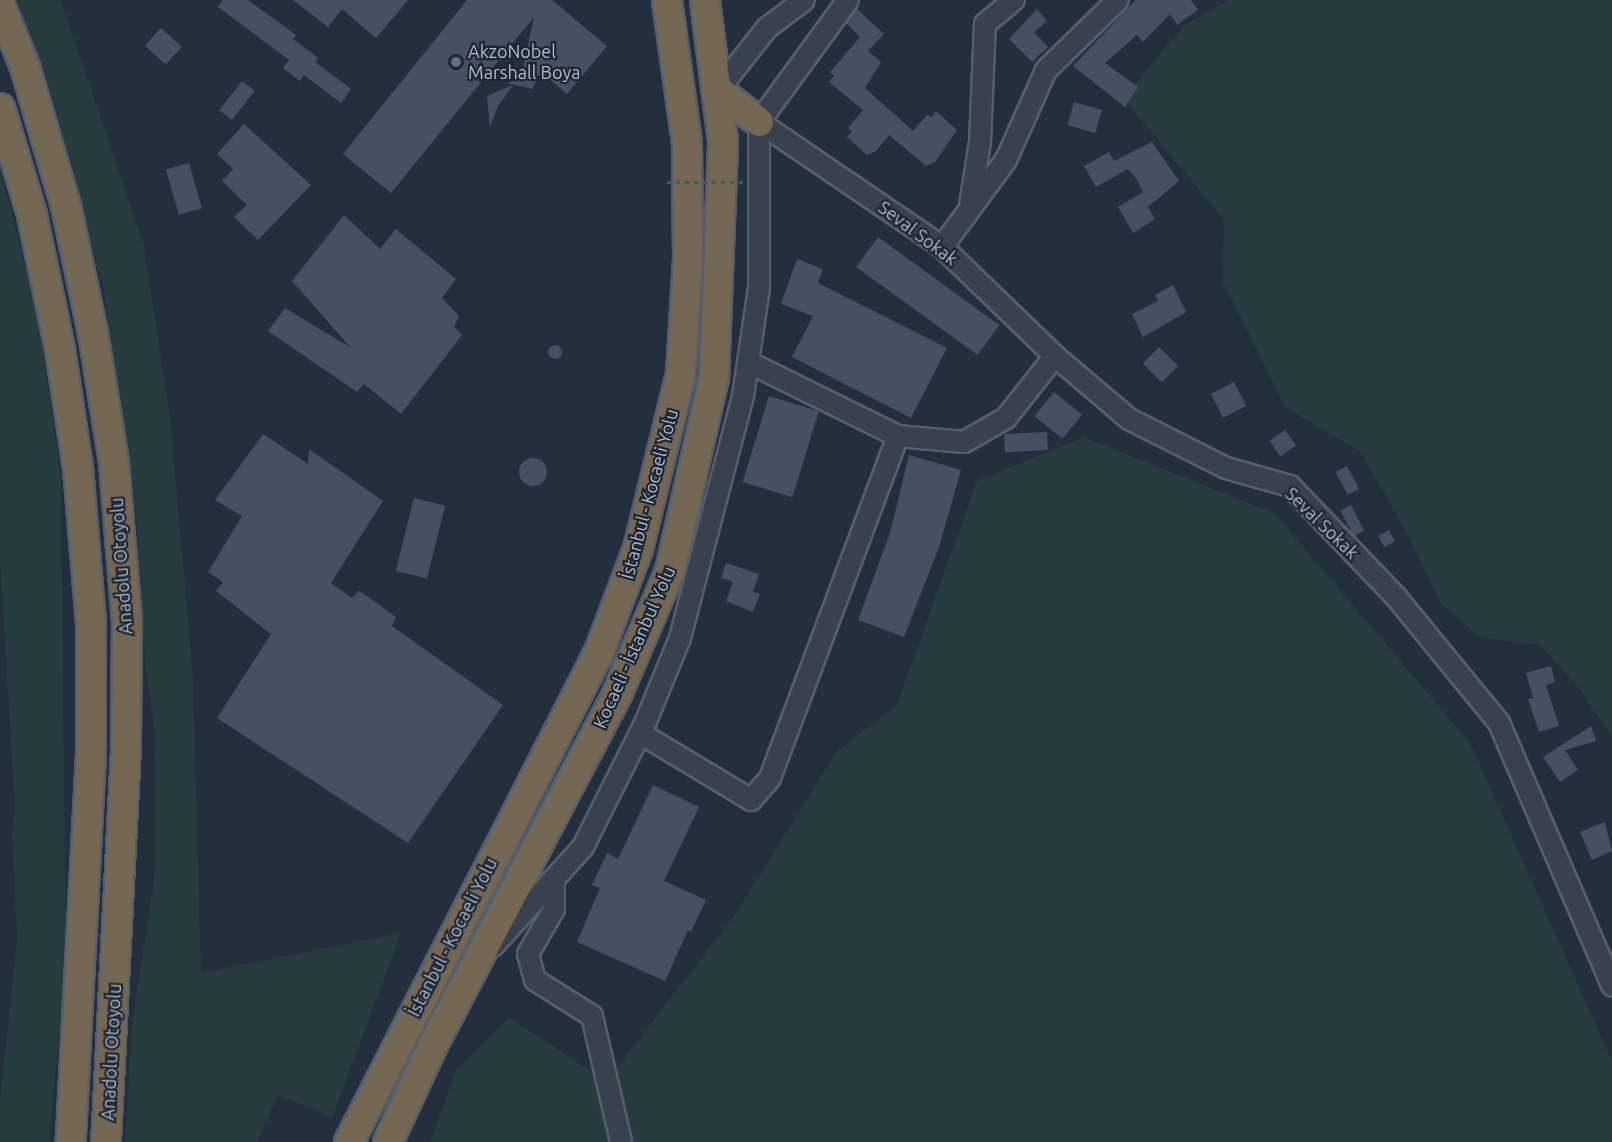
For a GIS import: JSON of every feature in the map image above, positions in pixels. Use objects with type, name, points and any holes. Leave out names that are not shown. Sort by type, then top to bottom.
[{"type":"highway","name":"İstanbul - Kocaeli Yolu","points":[[348,1142],[599,651],[638,549],[681,374],[688,259],[687,143],[667,0]]},
{"type":"highway","name":"Kocaeli - İstanbul Yolu","points":[[388,1142],[434,1043],[479,962],[618,692],[670,571],[714,378],[723,141],[705,0]]},
{"type":"highway","name":"Anadolu Otoyolu","points":[[0,5],[25,67],[66,206],[93,333],[114,463],[126,621],[126,748],[106,1142]]},
{"type":"highway","points":[[718,90],[759,122]]},
{"type":"highway","name":"Anadolu Otoyolu","points":[[0,108],[32,214],[60,350],[78,468],[91,623],[91,753],[71,1142]]},
{"type":"street","points":[[718,90],[767,28],[804,0]]},
{"type":"street","points":[[479,962],[554,882],[583,847],[640,733],[680,638],[743,396],[759,288],[759,122],[848,0]]},
{"type":"street","points":[[969,210],[980,142],[986,24],[1014,0]]},
{"type":"street","points":[[942,247],[1006,160],[1046,70],[1118,0]]},
{"type":"street","name":"Seval Sokak","points":[[759,122],[942,247],[1055,356],[1129,419],[1226,468],[1290,486],[1396,597],[1499,723],[1612,986]]},
{"type":"street","points":[[748,362],[898,436],[964,442],[1006,418],[1055,356]]},
{"type":"street","points":[[640,733],[751,800],[770,778],[898,436]]},
{"type":"street","points":[[554,882],[554,909],[528,954],[536,980],[592,1016],[621,1142]]},
{"type":"path","points":[[667,182],[747,182]]},
{"type":"green space","points":[[17,0],[61,0],[144,247],[170,416],[193,677],[201,973],[401,933],[332,1117],[278,1095],[257,1142],[125,1142],[132,1022],[154,881],[155,735],[145,663],[136,517],[104,291],[54,105]]},
{"type":"green space","points":[[1230,0],[1612,0],[1612,737],[1579,688],[1539,644],[1481,638],[1440,602],[1411,540],[1361,452],[1285,407],[1223,282],[1224,219],[1124,99],[1184,25]]},
{"type":"green space","points":[[0,168],[39,319],[61,478],[66,961],[49,1142],[0,1142],[0,1099],[17,940],[12,832],[15,808],[0,561]]},
{"type":"green space","points":[[1084,437],[1274,513],[1470,743],[1612,1062],[1612,1142],[430,1142],[457,1070],[509,1018],[607,1081],[737,912],[837,751],[897,705],[977,481]]},
{"type":"building","points":[[223,0],[248,0],[296,35],[293,39],[318,58],[315,62],[351,89],[341,103],[304,75],[300,81],[283,68],[289,60],[218,7]]},
{"type":"building","points":[[293,0],[408,0],[376,38],[342,9],[328,27]]},
{"type":"building","points":[[467,0],[552,0],[607,46],[567,94],[541,72],[532,89],[507,83],[521,78],[534,17],[391,193],[343,154]]},
{"type":"building","points":[[1136,0],[1191,0],[1198,10],[1177,25],[1170,14],[1143,42],[1137,35],[1105,63],[1138,87],[1125,107],[1073,66]]},
{"type":"building","points":[[857,9],[884,34],[868,51],[881,62],[865,88],[913,131],[927,115],[932,117],[936,111],[957,130],[935,162],[926,166],[889,135],[876,151],[867,155],[847,137],[852,131],[848,128],[863,110],[829,82],[834,76],[830,72],[860,37],[846,23]]},
{"type":"building","points":[[1037,9],[1047,21],[1034,32],[1048,47],[1032,62],[1009,39]]},
{"type":"building","points":[[161,28],[182,47],[166,65],[145,46]]},
{"type":"building","points":[[242,81],[255,91],[232,120],[219,110]]},
{"type":"building","points":[[513,85],[498,106],[490,127],[487,96]]},
{"type":"building","points":[[1074,102],[1102,110],[1095,133],[1067,125]]},
{"type":"building","points":[[244,124],[311,185],[258,240],[234,217],[247,205],[222,181],[233,169],[217,154]]},
{"type":"building","points":[[1152,142],[1179,181],[1148,207],[1155,219],[1133,233],[1118,207],[1143,192],[1136,178],[1128,169],[1096,187],[1084,166],[1109,152],[1114,161]]},
{"type":"building","points":[[189,163],[202,208],[179,215],[166,170]]},
{"type":"building","points":[[344,215],[380,249],[396,229],[456,279],[442,298],[459,316],[454,327],[462,335],[401,414],[364,384],[357,392],[268,331],[285,308],[351,348],[292,281]]},
{"type":"building","points":[[878,237],[999,325],[978,355],[856,267]]},
{"type":"building","points":[[797,259],[823,269],[818,283],[947,348],[911,418],[792,357],[813,316],[781,304]]},
{"type":"building","points":[[1173,285],[1186,312],[1143,337],[1132,314],[1158,301],[1155,295]]},
{"type":"building","points":[[555,345],[560,347],[562,352],[560,357],[555,359],[550,357],[548,352],[550,347]]},
{"type":"building","points":[[1159,347],[1178,366],[1162,382],[1143,363]]},
{"type":"building","points":[[1234,382],[1246,406],[1223,418],[1211,394]]},
{"type":"building","points":[[1054,392],[1082,415],[1062,439],[1034,416]]},
{"type":"building","points":[[769,396],[819,411],[792,497],[743,482]]},
{"type":"building","points":[[1285,430],[1296,446],[1280,456],[1269,441]]},
{"type":"building","points":[[1047,432],[1048,450],[1005,452],[1004,434]]},
{"type":"building","points":[[263,434],[308,464],[309,449],[383,501],[331,583],[352,598],[359,591],[374,601],[396,617],[392,626],[503,705],[408,843],[217,718],[271,634],[216,591],[223,582],[208,572],[242,516],[215,500]]},
{"type":"building","points":[[909,455],[961,470],[939,547],[904,637],[858,620],[890,533]]},
{"type":"building","points":[[533,458],[543,462],[547,472],[543,482],[533,486],[523,482],[519,472],[523,462]]},
{"type":"building","points":[[1347,466],[1359,489],[1348,495],[1336,472]]},
{"type":"building","points":[[414,498],[445,506],[427,579],[396,571]]},
{"type":"building","points":[[1351,505],[1364,531],[1353,536],[1340,510]]},
{"type":"building","points":[[1389,530],[1395,542],[1384,547],[1378,535]]},
{"type":"building","points":[[726,563],[759,574],[753,592],[760,594],[753,612],[726,601],[733,582],[721,578]]},
{"type":"building","points":[[1551,666],[1555,682],[1546,685],[1559,726],[1539,732],[1528,699],[1533,698],[1526,673]]},
{"type":"building","points":[[1591,726],[1596,741],[1565,750],[1578,770],[1560,782],[1543,757]]},
{"type":"building","points":[[653,785],[699,807],[664,881],[706,900],[691,932],[688,930],[665,981],[577,942],[600,888],[592,885],[607,853],[618,859]]},
{"type":"building","points":[[1605,822],[1612,851],[1592,860],[1580,832]]},
{"type":"place","name":"AkzoNobel Marshall Boya","points":[[456,62]]}]
